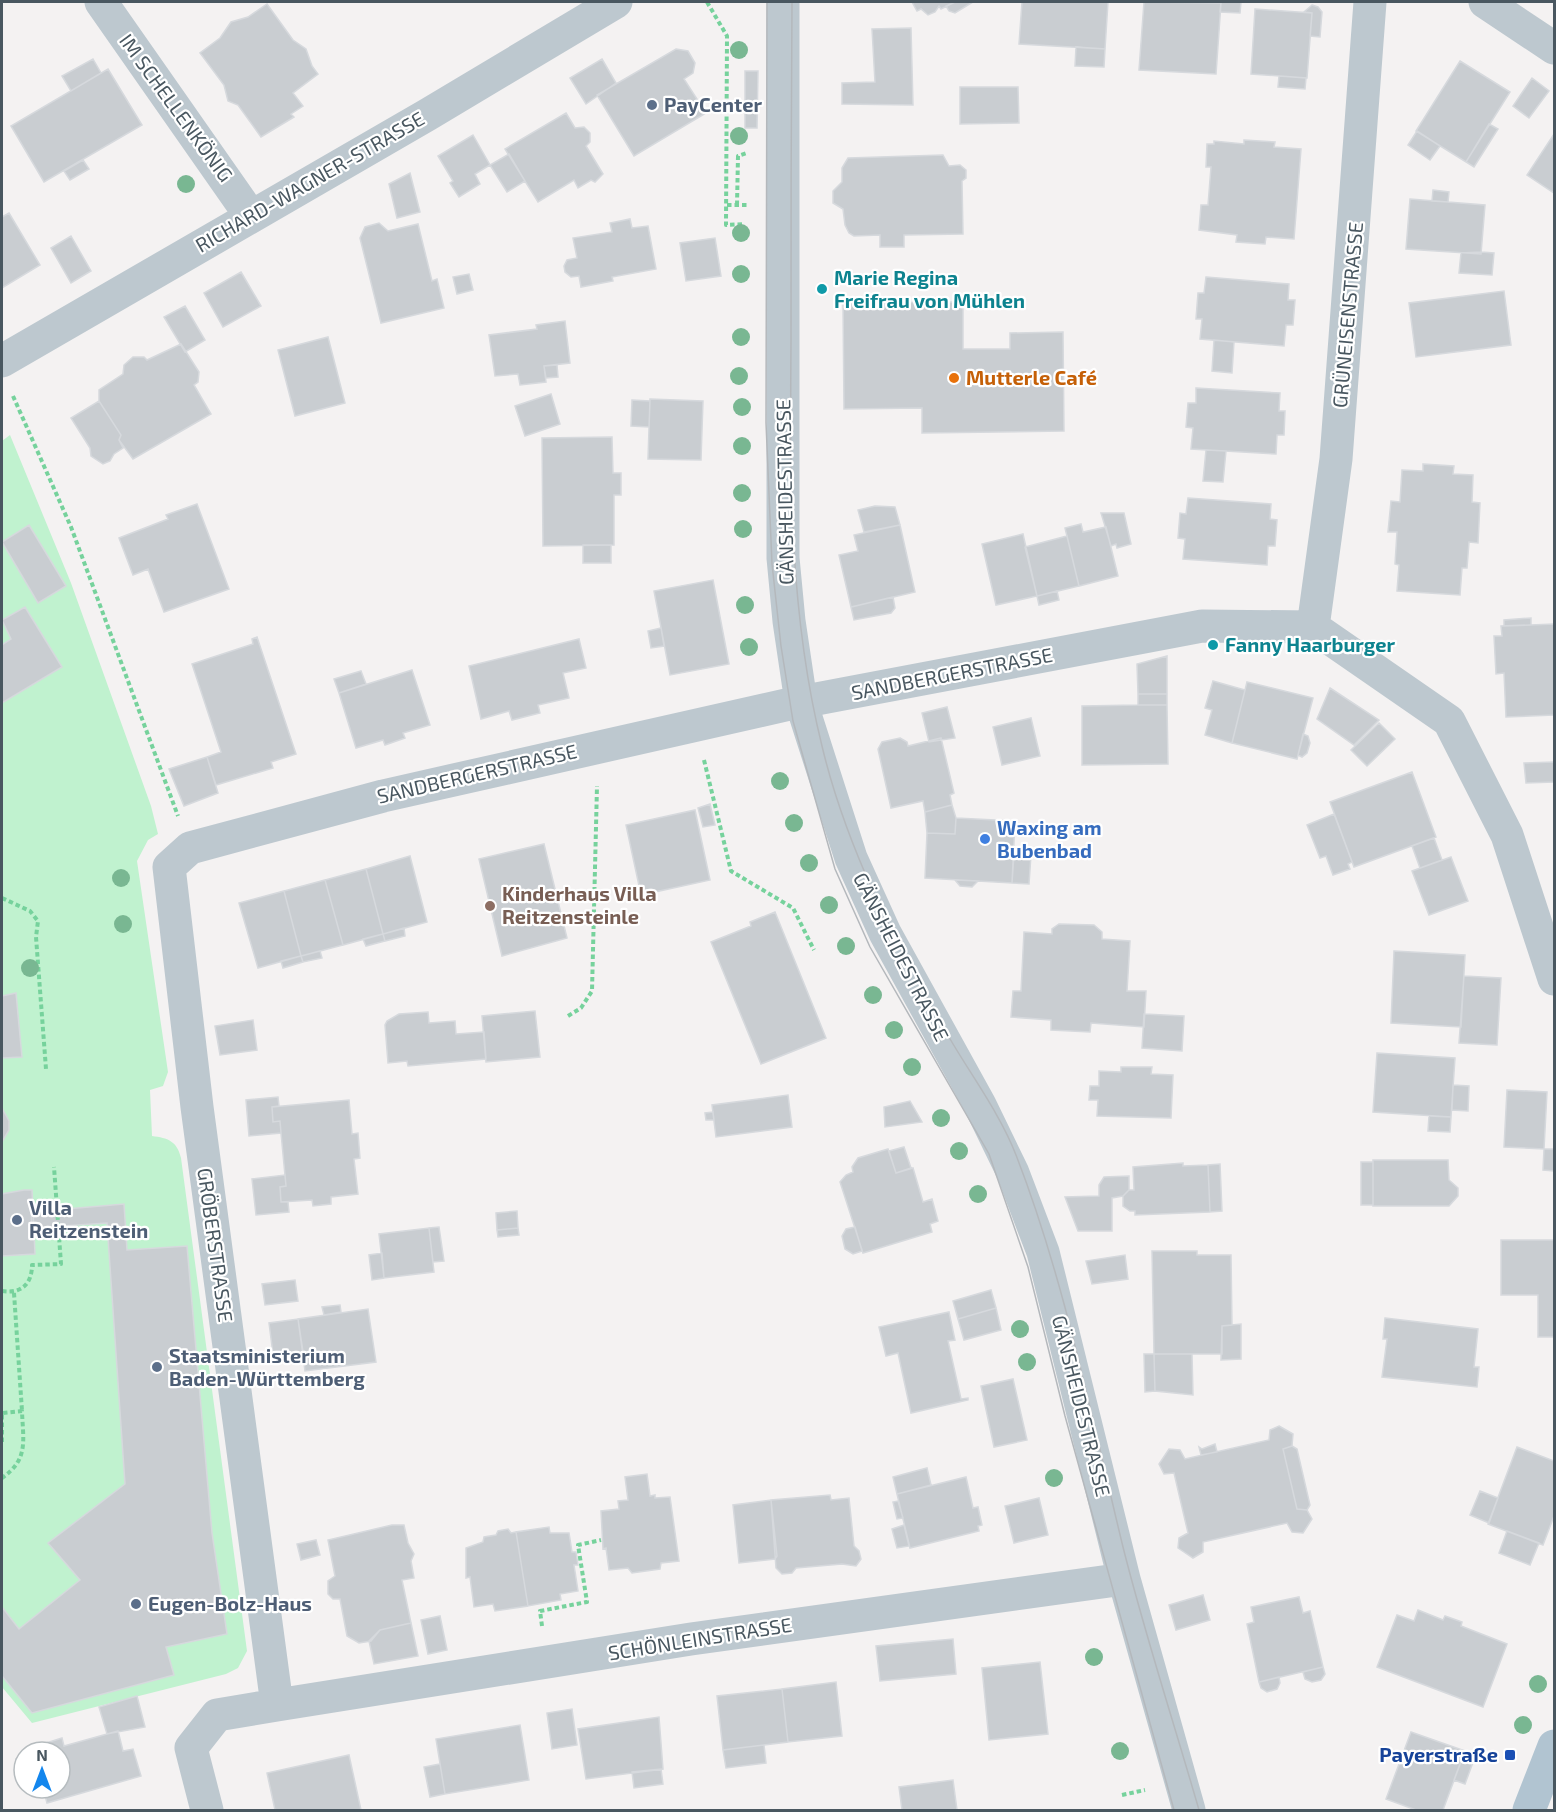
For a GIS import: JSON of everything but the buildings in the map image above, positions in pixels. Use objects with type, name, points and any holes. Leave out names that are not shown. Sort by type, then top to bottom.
[{"type":"main road","points":[[1529,1810],[1554,1746]]},
{"type":"street","name":"IM SCHELLENKÖNIG","points":[[100,2],[250,215]]},
{"type":"street","name":"RICHARD-WAGNER-STRASSE","points":[[6,376],[250,215],[428,115],[616,2]]},
{"type":"street","name":"GÄNSHEIDESTRASSE","points":[[783,2],[783,558],[801,702],[851,858],[885,933],[980,1105],[1013,1173],[1043,1252],[1124,1579],[1189,1810]]},
{"type":"street","name":"GRÜNEISENSTRASSE","points":[[1313,627],[1336,459],[1370,2]]},
{"type":"street","points":[[1485,2],[1554,48]]},
{"type":"street","name":"SANDBERGERSTRASSE","points":[[169,867],[190,848],[383,796],[696,724],[1202,626],[1313,627]]},
{"type":"street","points":[[1313,627],[1449,721],[1508,835],[1554,979]]},
{"type":"street","name":"GRÖBERSTRASSE","points":[[169,867],[198,1118],[277,1705]]},
{"type":"street","name":"SCHÖNLEINSTRASSE","points":[[277,1705],[691,1639],[1124,1579]]},
{"type":"street","points":[[207,1810],[190,1748],[217,1715],[277,1705]]},
{"type":"path","points":[[707,2],[727,36],[726,225]]},
{"type":"path","points":[[737,205],[738,156]]},
{"type":"path","points":[[727,205],[748,205]]},
{"type":"path","points":[[6,376],[71,527],[164,778]]},
{"type":"path","points":[[696,724],[731,871],[793,908],[814,950]]},
{"type":"path","points":[[568,1016],[581,1008],[592,991],[596,811]]},
{"type":"path","points":[[2,898],[30,911],[38,921],[36,937],[46,1069]]},
{"type":"path","points":[[2,1291],[14,1293],[25,1287],[30,1279],[32,1265],[62,1264],[54,1167]]},
{"type":"path","points":[[2,1478],[10,1472],[24,1453],[14,1293]]},
{"type":"path","points":[[2,1442],[2,1413],[22,1411]]},
{"type":"path","points":[[548,1662],[540,1611],[587,1602],[578,1545],[601,1540]]},
{"type":"path","points":[[1122,1795],[1145,1790],[1147,1796]]},
{"type":"green space","points":[[10,435],[71,583],[151,806],[158,834],[148,840],[137,861],[168,1072],[163,1086],[150,1090],[152,1136],[171,1141],[181,1158],[247,1651],[238,1668],[226,1674],[32,1723],[2,1687],[2,441]]},
{"type":"tram line","points":[[767,2],[766,423],[772,564],[781,646],[793,721],[835,869],[870,947],[989,1154],[1028,1267],[1065,1416],[1174,1810]]},
{"type":"tram line","points":[[792,2],[791,393],[794,545],[803,646],[822,746],[844,821],[891,929],[927,998],[983,1092],[1016,1155],[1063,1300],[1123,1547],[1199,1810]]},
{"type":"place","name":"PayCenter","points":[[652,105]]},
{"type":"place","name":"Marie Regina Freifrau von Mühlen","points":[[822,289]]},
{"type":"place","name":"Mutterle Café","points":[[954,378]]},
{"type":"place","name":"Fanny Haarburger","points":[[1213,645]]},
{"type":"place","name":"Waxing am Bubenbad","points":[[985,839]]},
{"type":"place","name":"Kinderhaus Villa Reitzensteinle","points":[[490,906]]},
{"type":"place","name":"Villa Reitzenstein","points":[[17,1220]]},
{"type":"place","name":"Staatsministerium Baden-Württemberg","points":[[157,1367]]},
{"type":"place","name":"Eugen-Bolz-Haus","points":[[136,1604]]},
{"type":"place","name":"Payerstraße","points":[[1510,1755]]}]
